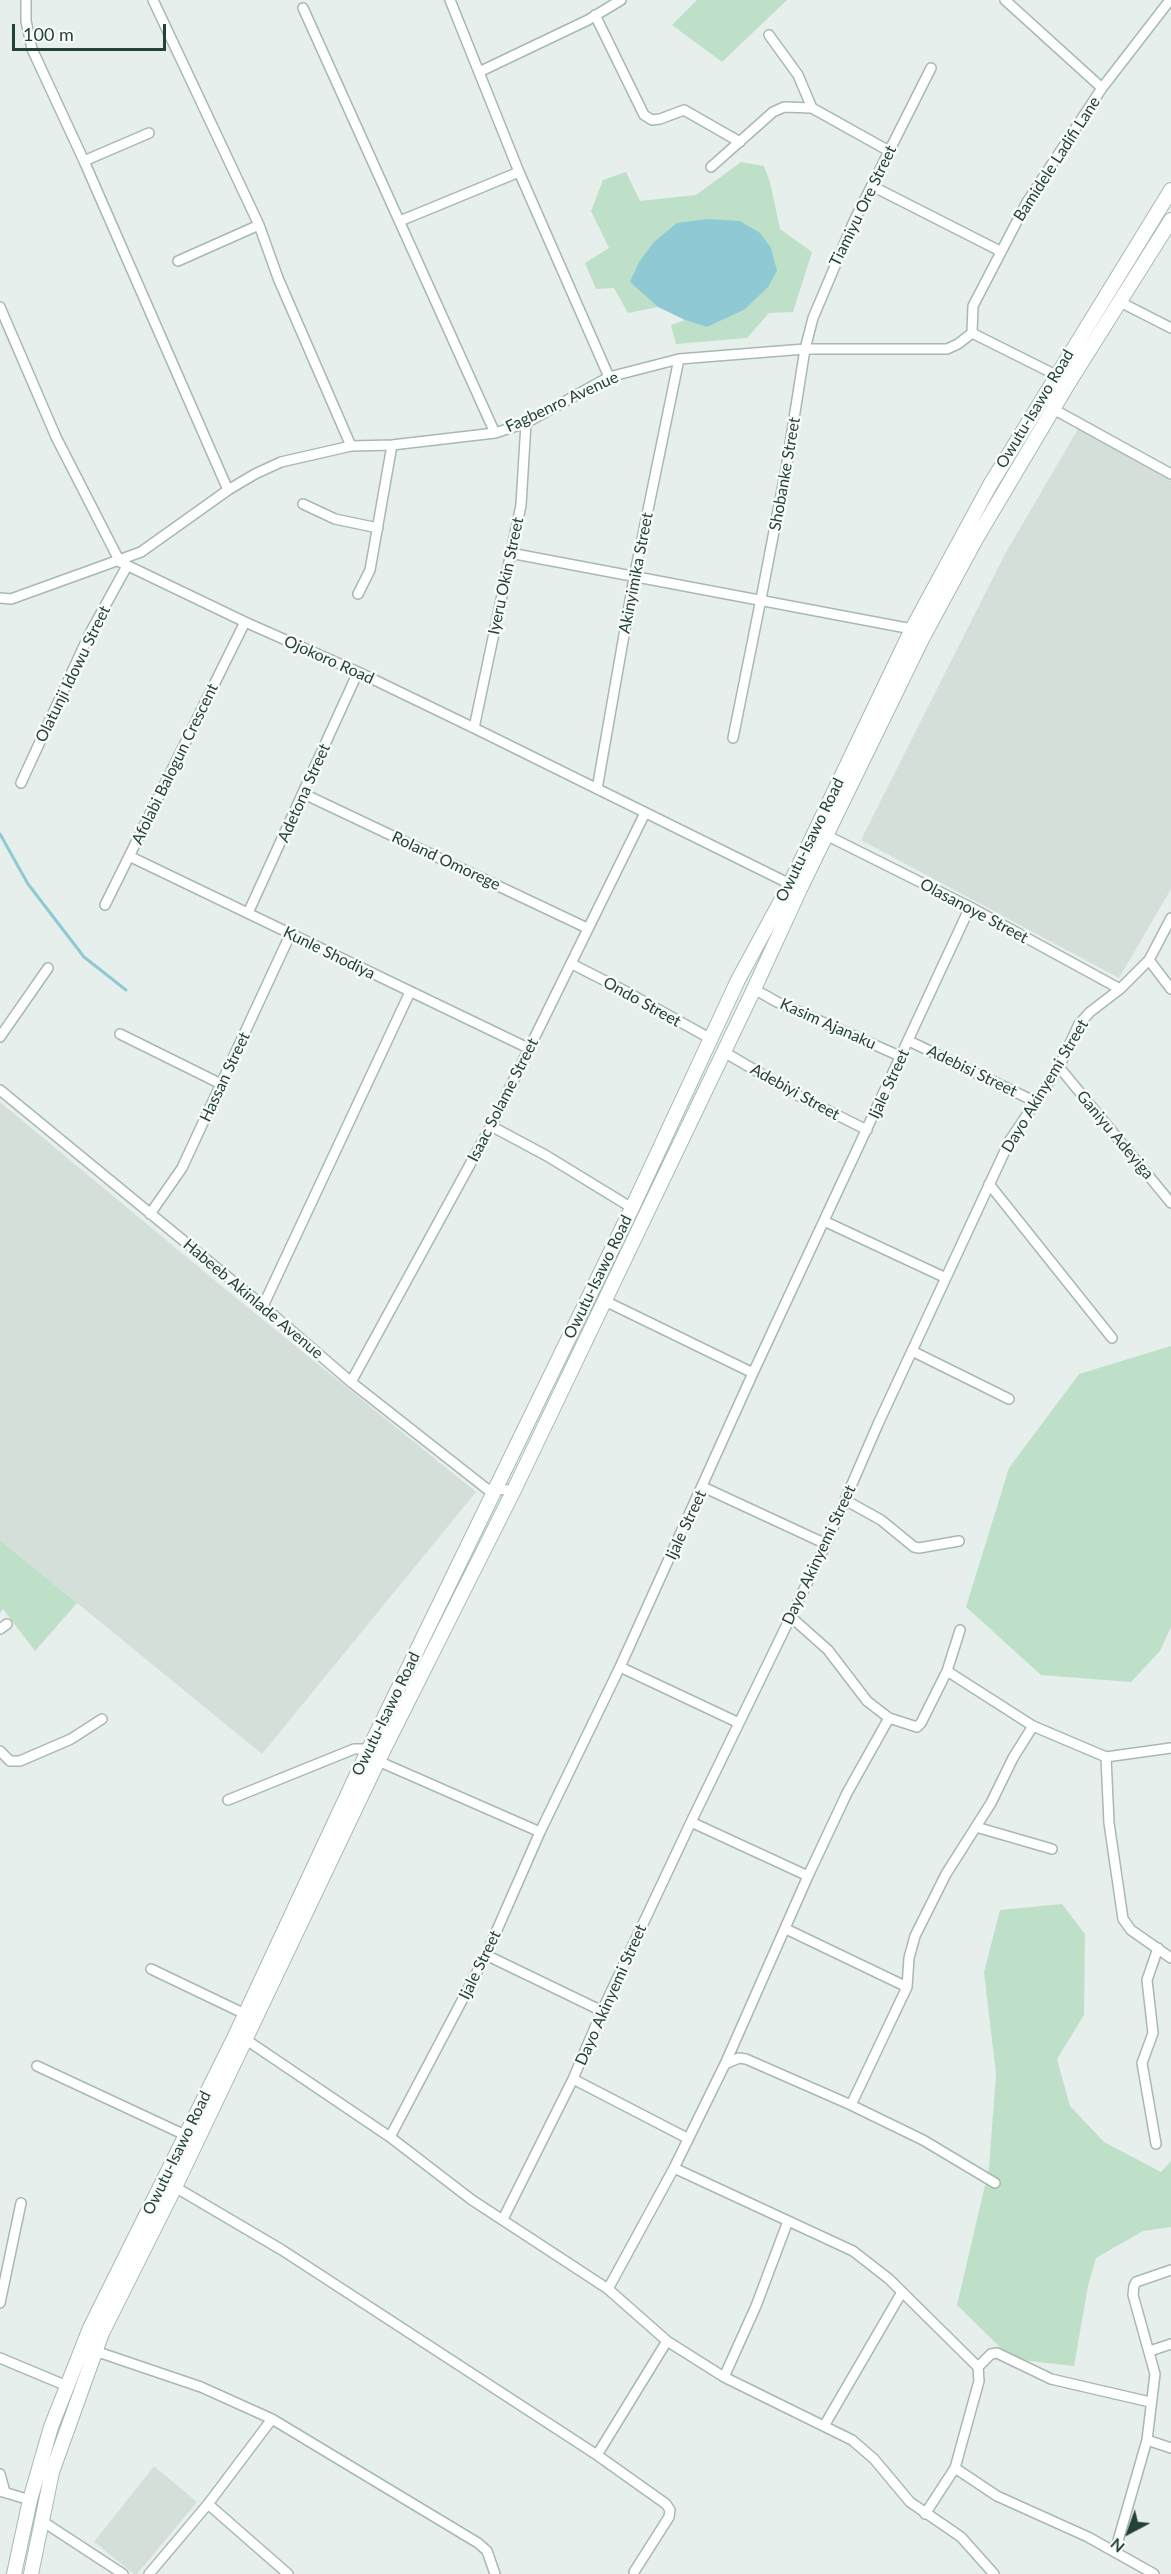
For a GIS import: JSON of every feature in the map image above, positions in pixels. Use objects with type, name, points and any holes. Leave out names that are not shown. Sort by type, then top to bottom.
[{"type":"street","points":[[26,0],[26,21],[32,50],[84,161],[228,490]]},
{"type":"street","points":[[153,0],[259,225],[278,278],[351,446]]},
{"type":"street","points":[[450,0],[519,172],[609,377]]},
{"type":"street","points":[[479,72],[621,0]]},
{"type":"street","points":[[1005,0],[1102,88]]},
{"type":"street","name":"Bamidele Ladifi Lane","points":[[972,333],[973,306],[1027,202],[1102,88],[1170,0]]},
{"type":"street","points":[[303,8],[495,433]]},
{"type":"street","points":[[595,15],[644,115],[652,120],[684,110],[740,142]]},
{"type":"street","points":[[769,35],[798,75],[812,108]]},
{"type":"street","name":"Tiamiyu Ore Street","points":[[805,349],[818,301],[854,221],[931,68]]},
{"type":"street","points":[[711,167],[773,112],[784,107],[812,108],[889,151]]},
{"type":"street","points":[[84,161],[149,133]]},
{"type":"street","points":[[400,221],[519,172]]},
{"type":"street","points":[[872,186],[1000,251]]},
{"type":"street","name":"Owutu-Isawo Road","points":[[31,2574],[52,2472],[95,2351],[246,2039],[496,1489],[632,1208],[738,980],[790,884],[912,629],[990,485],[1171,190]]},
{"type":"street","name":"Owutu-Isawo Road","points":[[14,2574],[30,2500],[51,2427],[90,2328],[373,1757],[514,1490],[922,639],[976,539],[1055,410],[1068,384],[1171,220]]},
{"type":"street","points":[[178,261],[259,225]]},
{"type":"street","points":[[1120,302],[1171,328]]},
{"type":"street","points":[[0,307],[56,437],[123,564]]},
{"type":"street","points":[[972,333],[1056,375]]},
{"type":"street","name":"Fagbenro Avenue","points":[[0,598],[11,599],[123,564],[228,490],[282,462],[351,446],[392,446],[495,433],[526,423],[609,377],[679,359],[805,349],[947,349],[972,333]]},
{"type":"street","name":"Shobanke Street","points":[[733,738],[786,469],[805,349]]},
{"type":"street","name":"Akinyimika Street","points":[[597,789],[634,578],[679,359]]},
{"type":"street","points":[[1055,410],[1171,474]]},
{"type":"street","name":"Iyeru Okin Street","points":[[474,728],[524,490],[526,423]]},
{"type":"street","points":[[358,594],[370,570],[392,446]]},
{"type":"street","points":[[303,504],[335,519],[378,528]]},
{"type":"street","points":[[510,553],[912,629]]},
{"type":"street","name":"Ojokoro Road","points":[[123,564],[358,672],[790,884]]},
{"type":"street","name":"Olatunji Idowu Street","points":[[21,783],[123,564]]},
{"type":"street","name":"Afolabi Balogun Crescent","points":[[105,904],[245,622]]},
{"type":"street","name":"Adetona Street","points":[[248,913],[358,672]]},
{"type":"street","name":"Roland Omorege","points":[[304,794],[587,928]]},
{"type":"street","name":"Isaac Solame Street","points":[[351,1382],[491,1125],[645,813]]},
{"type":"street","name":"Olasanoye Street","points":[[826,836],[970,907],[1120,990]]},
{"type":"street","name":"Kunle Shodiya","points":[[129,856],[530,1049]]},
{"type":"street","name":"Ijale Street","points":[[390,2137],[486,1955],[540,1832],[620,1667],[753,1373],[970,907]]},
{"type":"street","name":"Dayo Akinyemi Street","points":[[503,2219],[573,2079],[602,2011],[691,1822],[826,1544],[912,1351],[1015,1130],[1059,1068],[1079,1024],[1090,1012],[1120,990],[1149,960],[1171,918]]},
{"type":"street","name":"Hassan Street","points":[[150,1214],[182,1168],[290,935]]},
{"type":"street","points":[[1149,960],[1171,989]]},
{"type":"street","name":"Ondo Street","points":[[572,964],[711,1040]]},
{"type":"street","points":[[0,1037],[48,968]]},
{"type":"street","name":"Kasim Ajanaku","points":[[754,989],[777,1002],[902,1057]]},
{"type":"street","points":[[263,1306],[410,992]]},
{"type":"street","points":[[120,1034],[221,1084]]},
{"type":"street","name":"Adebisi Street","points":[[909,1041],[1036,1102]]},
{"type":"street","name":"Adebiyi Street","points":[[724,1052],[798,1096],[867,1130]]},
{"type":"street","name":"Ganiyu Adeyiga","points":[[1059,1068],[1171,1203]]},
{"type":"street","name":"Habeeb Akinlade Avenue","points":[[0,1090],[263,1306],[351,1382],[487,1489],[514,1490]]},
{"type":"street","points":[[491,1125],[632,1208]]},
{"type":"street","points":[[989,1184],[1112,1338]]},
{"type":"street","points":[[824,1221],[946,1278]]},
{"type":"street","points":[[605,1301],[753,1373]]},
{"type":"street","points":[[912,1351],[1009,1399]]},
{"type":"street","points":[[703,1487],[826,1544]]},
{"type":"street","points":[[845,1500],[881,1520],[914,1547],[959,1541]]},
{"type":"street","points":[[791,1617],[828,1650],[867,1701],[889,1718],[917,1727],[947,1671],[960,1630]]},
{"type":"street","points":[[620,1667],[739,1723]]},
{"type":"street","points":[[947,1671],[1033,1726],[1106,1757],[1171,1748]]},
{"type":"street","points":[[608,2289],[674,2168],[725,2064],[847,1793],[889,1718]]},
{"type":"street","points":[[0,1751],[10,1761],[20,1761],[71,1739],[102,1719]]},
{"type":"street","points":[[851,2105],[907,1987],[909,1958],[915,1936],[946,1874],[976,1827],[1033,1726]]},
{"type":"street","points":[[228,1800],[354,1749],[364,1749],[373,1757],[540,1832]]},
{"type":"street","points":[[1106,1757],[1109,1823],[1120,1906],[1124,1919],[1131,1930],[1171,1958]]},
{"type":"street","points":[[691,1822],[808,1876]]},
{"type":"street","points":[[976,1827],[1052,1850]]},
{"type":"street","points":[[786,1929],[907,1987]]},
{"type":"street","points":[[1156,2144],[1142,2073],[1144,2054],[1153,2033],[1147,1980],[1158,1948]]},
{"type":"street","points":[[486,1955],[602,2011]]},
{"type":"street","points":[[151,1968],[245,2014]]},
{"type":"street","points":[[246,2039],[390,2137],[456,2188],[608,2289],[667,2341],[724,2377],[824,2426],[864,2449],[900,2492],[925,2514],[961,2537],[994,2574]]},
{"type":"street","points":[[725,2064],[739,2058],[746,2059],[851,2105],[922,2140],[995,2183]]},
{"type":"street","points":[[37,2066],[185,2135]]},
{"type":"street","points":[[573,2079],[687,2138]]},
{"type":"street","points":[[674,2168],[853,2251],[872,2264],[978,2367],[980,2381],[955,2468],[925,2514]]},
{"type":"street","points":[[175,2187],[282,2250],[597,2455],[666,2504],[670,2510],[669,2517],[634,2572]]},
{"type":"street","points":[[0,2303],[21,2203]]},
{"type":"street","points":[[724,2377],[756,2306],[788,2222]]},
{"type":"street","points":[[1115,2551],[1147,2440],[1155,2374],[1133,2295],[1134,2286],[1136,2282],[1171,2270]]},
{"type":"street","points":[[824,2426],[902,2292]]},
{"type":"street","points":[[597,2455],[667,2341]]},
{"type":"street","points":[[1150,2350],[1171,2344]]},
{"type":"street","points":[[95,2351],[201,2387],[272,2419],[478,2543],[487,2551],[495,2574]]},
{"type":"street","points":[[978,2367],[992,2354],[997,2353],[1051,2379],[1150,2402]]},
{"type":"street","points":[[0,2358],[67,2386]]},
{"type":"street","points":[[149,2574],[208,2504],[272,2419]]},
{"type":"street","points":[[1147,2440],[1171,2448]]},
{"type":"street","points":[[955,2468],[997,2496],[1115,2551],[1154,2574]]},
{"type":"street","points":[[0,2474],[2,2492],[30,2500]]},
{"type":"street","points":[[208,2504],[288,2574]]},
{"type":"street","points":[[42,2521],[123,2574]]},
{"type":"shaded area","points":[[1078,429],[1171,481],[1171,889],[1119,978],[861,840],[1005,554]]},
{"type":"shaded area","points":[[0,1102],[225,1289],[476,1492],[262,1754],[0,1540]]},
{"type":"shaded area","points":[[154,2466],[197,2502],[137,2574],[134,2574],[94,2542]]},
{"type":"green space","points":[[697,0],[787,0],[722,62],[672,25]]},
{"type":"green space","points":[[741,162],[764,166],[770,182],[780,229],[812,252],[793,312],[769,313],[747,338],[676,344],[671,325],[685,320],[707,327],[744,310],[630,281],[658,307],[628,313],[614,288],[596,289],[585,263],[609,248],[591,211],[603,180],[626,172],[640,201],[696,195]]},
{"type":"green space","points":[[1171,1346],[1171,1627],[1160,1651],[1131,1682],[1041,1675],[966,1607],[1009,1468],[1079,1374]]},
{"type":"green space","points":[[0,1540],[77,1603],[35,1651],[3,1609],[0,1613]]},
{"type":"green space","points":[[1062,1904],[1085,1934],[1084,2015],[1057,2059],[1070,2106],[1104,2142],[1161,2172],[1171,2161],[1171,2227],[1143,2231],[1096,2258],[1088,2286],[1074,2366],[1012,2359],[957,2305],[989,2168],[996,2074],[984,1972],[1000,1910]]},
{"type":"water","points":[[708,219],[740,221],[760,233],[771,248],[777,271],[768,287],[744,310],[707,327],[685,320],[658,307],[630,282],[639,262],[654,242],[677,223]]},
{"type":"waterway","points":[[0,834],[28,884],[84,957],[126,990]]}]
